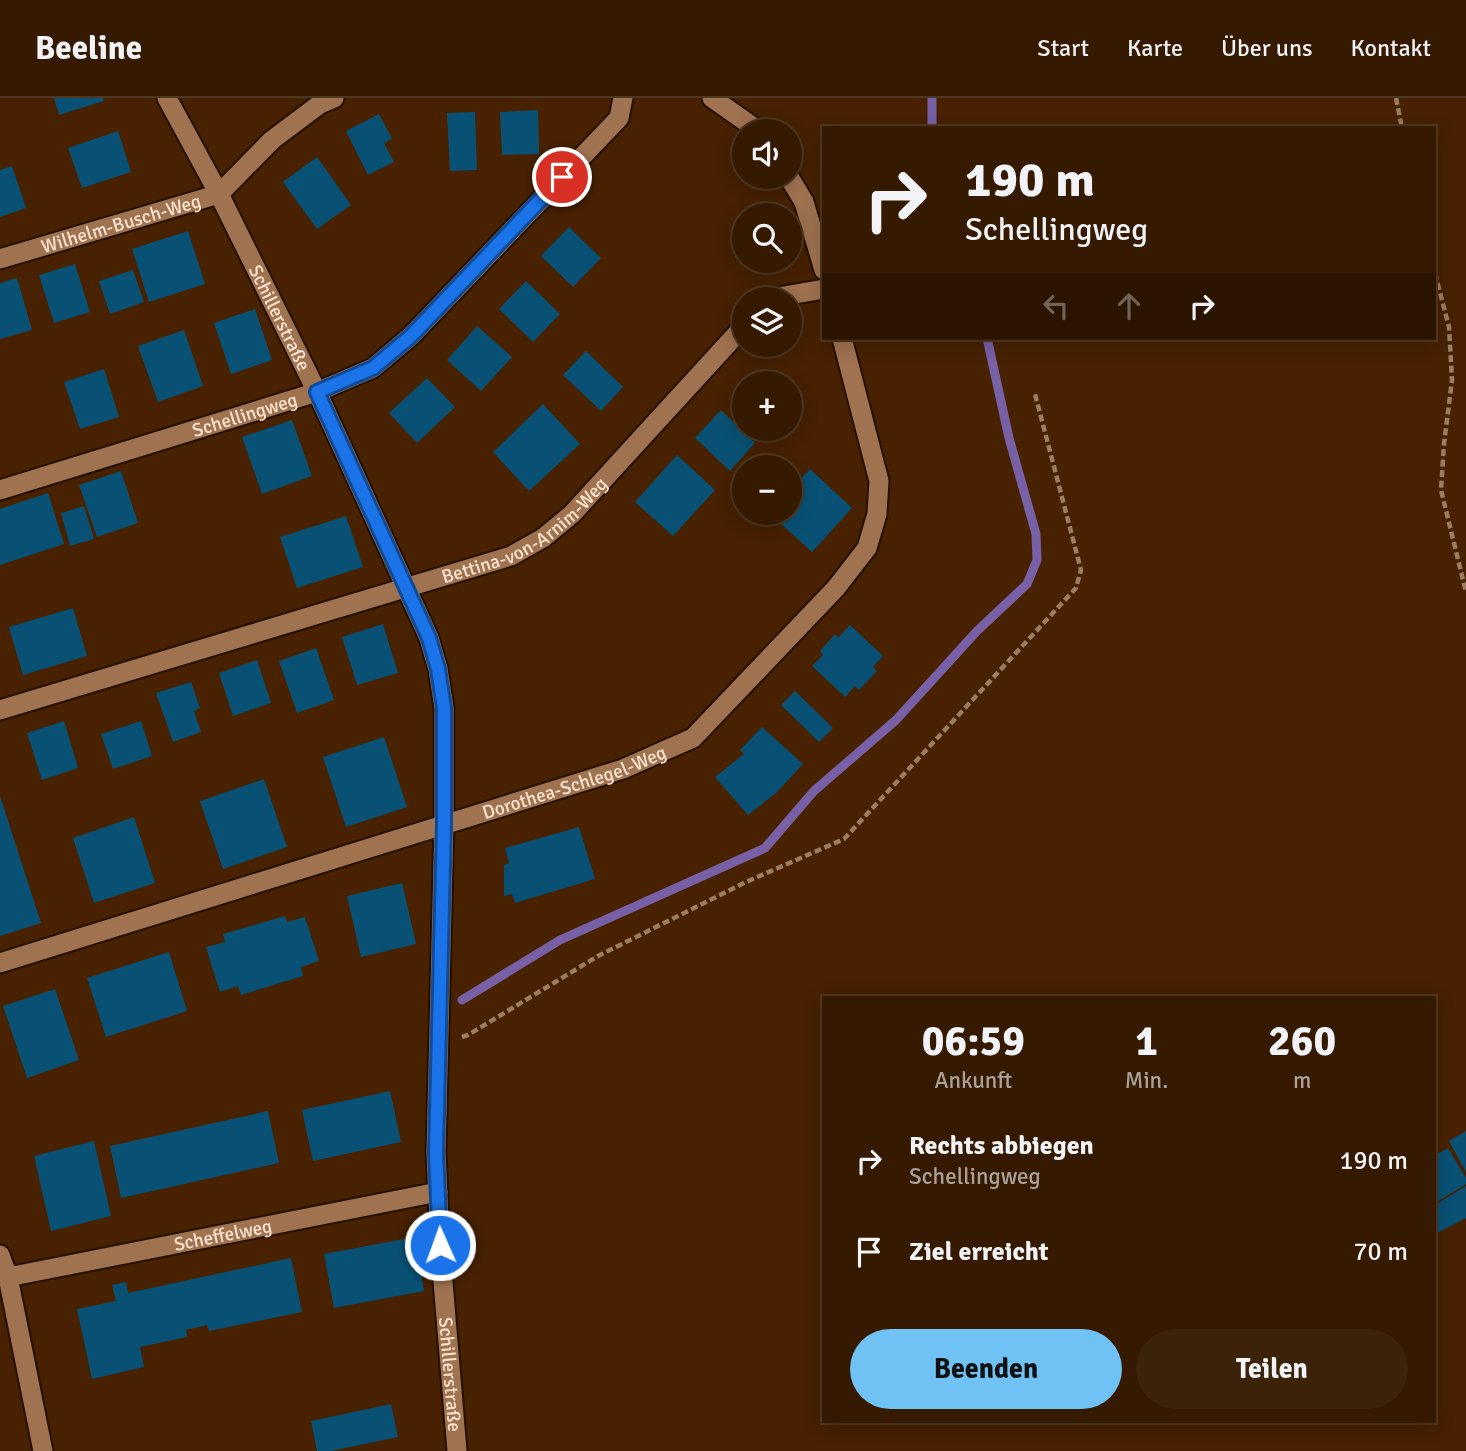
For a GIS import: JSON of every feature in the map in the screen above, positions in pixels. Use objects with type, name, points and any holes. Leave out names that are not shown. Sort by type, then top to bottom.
[{"type":"street","name":"Schillerstraße","points":[[167,98],[219,194],[317,392],[429,638],[438,669],[444,708],[444,824],[436,1152],[442,1270],[457,1451]]},
{"type":"street","name":"Wilhelm-Busch-Weg","points":[[0,259],[219,194],[272,140],[320,104],[334,98]]},
{"type":"street","name":"Schellingweg","points":[[0,490],[317,392],[373,368],[411,336],[620,118],[623,98]]},
{"type":"street","points":[[712,98],[742,119]]},
{"type":"street","points":[[796,189],[804,202],[822,263]]},
{"type":"street","points":[[802,293],[822,289]]},
{"type":"street","name":"Bettina-von-Arnim-Weg","points":[[0,710],[511,556],[543,538],[572,514],[732,339]]},
{"type":"street","name":"Dorothea-Schlegel-Weg","points":[[0,963],[623,769],[693,738],[836,588],[867,548],[877,514],[879,481],[843,340]]},
{"type":"street","name":"Scheffelweg","points":[[8,1277],[438,1192]]},
{"type":"street","points":[[0,1255],[8,1277],[43,1451]]},
{"type":"path","points":[[1396,98],[1402,126]]},
{"type":"path","points":[[1436,277],[1449,327],[1452,380],[1441,490],[1466,592]]},
{"type":"path","points":[[438,1044],[468,1035],[598,956],[746,882],[844,839],[1066,598],[1076,587],[1081,570],[1035,394]]},
{"type":"building","points":[[54,98],[103,98],[104,101],[59,115]]},
{"type":"building","points":[[538,110],[539,154],[502,155],[500,112]]},
{"type":"building","points":[[475,112],[477,170],[450,171],[447,113]]},
{"type":"building","points":[[379,114],[392,139],[384,143],[394,162],[368,175],[346,131]]},
{"type":"building","points":[[118,131],[131,172],[82,188],[68,148]]},
{"type":"building","points":[[317,157],[351,205],[317,229],[283,182]]},
{"type":"building","points":[[12,166],[26,208],[0,217],[0,170]]},
{"type":"building","points":[[569,227],[601,258],[573,287],[541,256]]},
{"type":"building","points":[[188,231],[205,284],[149,302],[132,249]]},
{"type":"building","points":[[75,264],[90,312],[54,323],[39,275]]},
{"type":"building","points":[[133,270],[144,302],[110,314],[99,281]]},
{"type":"building","points":[[17,278],[32,330],[0,339],[0,283]]},
{"type":"building","points":[[526,281],[560,314],[533,342],[499,309]]},
{"type":"building","points":[[255,309],[272,360],[231,374],[214,323]]},
{"type":"building","points":[[477,326],[512,357],[481,391],[447,360]]},
{"type":"building","points":[[184,330],[203,386],[158,402],[138,346]]},
{"type":"building","points":[[586,351],[623,387],[601,411],[563,375]]},
{"type":"building","points":[[104,369],[119,417],[80,429],[64,382]]},
{"type":"building","points":[[427,378],[455,407],[417,443],[389,413]]},
{"type":"building","points":[[543,404],[580,444],[529,491],[493,452]]},
{"type":"building","points":[[721,410],[732,421],[732,441],[755,443],[744,455],[732,455],[730,471],[695,438]]},
{"type":"building","points":[[292,420],[312,476],[262,494],[242,437]]},
{"type":"building","points":[[677,455],[715,490],[673,536],[635,502]]},
{"type":"building","points":[[810,469],[852,508],[812,552],[782,525],[802,525],[802,477]]},
{"type":"building","points":[[121,471],[138,523],[97,537],[79,485]]},
{"type":"building","points":[[48,493],[64,544],[0,565],[0,509]]},
{"type":"building","points":[[84,506],[94,539],[70,546],[61,513]]},
{"type":"building","points":[[346,516],[363,567],[297,588],[280,537]]},
{"type":"building","points":[[73,608],[87,656],[23,675],[9,627]]},
{"type":"building","points":[[383,624],[398,673],[357,685],[342,637]]},
{"type":"building","points":[[850,625],[883,656],[873,667],[877,671],[859,690],[855,686],[845,697],[812,666],[823,655],[820,651],[835,634],[838,638]]},
{"type":"building","points":[[316,648],[334,700],[297,713],[279,661]]},
{"type":"building","points":[[257,660],[271,703],[233,716],[219,673]]},
{"type":"building","points":[[191,682],[200,708],[194,711],[201,732],[173,742],[156,693]]},
{"type":"building","points":[[795,691],[833,728],[819,742],[781,705]]},
{"type":"building","points":[[64,721],[78,768],[42,780],[27,733]]},
{"type":"building","points":[[141,721],[152,756],[113,769],[101,734]]},
{"type":"building","points":[[762,727],[803,764],[776,793],[748,815],[715,777],[744,754],[740,750]]},
{"type":"building","points":[[384,737],[407,807],[346,827],[323,757]]},
{"type":"building","points":[[264,779],[287,847],[223,869],[200,801]]},
{"type":"building","points":[[0,796],[41,923],[0,936]]},
{"type":"building","points":[[134,817],[155,883],[94,903],[73,838]]},
{"type":"building","points":[[579,827],[595,879],[515,903],[512,894],[504,896],[504,865],[509,863],[505,848]]},
{"type":"building","points":[[402,883],[416,944],[361,957],[347,896]]},
{"type":"building","points":[[285,916],[287,922],[305,917],[319,961],[301,967],[303,976],[241,995],[238,986],[220,992],[206,947],[225,942],[223,934]]},
{"type":"building","points":[[169,952],[187,1011],[106,1037],[87,978]]},
{"type":"building","points":[[55,989],[79,1060],[27,1078],[3,1006]]},
{"type":"building","points":[[390,1091],[401,1142],[313,1161],[302,1110]]},
{"type":"building","points":[[268,1111],[279,1163],[121,1198],[110,1146]]},
{"type":"building","points":[[1466,1131],[1466,1172],[1449,1141]]},
{"type":"building","points":[[94,1141],[111,1216],[51,1231],[34,1156]]},
{"type":"building","points":[[1448,1148],[1466,1178],[1466,1184],[1436,1202],[1436,1154]]},
{"type":"building","points":[[1466,1186],[1466,1218],[1436,1233],[1436,1204]]},
{"type":"building","points":[[415,1237],[424,1291],[334,1308],[324,1254]]},
{"type":"building","points":[[291,1258],[302,1312],[209,1331],[207,1325],[186,1330],[187,1337],[140,1347],[144,1367],[92,1379],[77,1309],[116,1301],[112,1285],[126,1282],[128,1293]]},
{"type":"building","points":[[391,1404],[398,1437],[331,1451],[317,1451],[311,1421]]},
{"type":"waterway","points":[[932,98],[932,126]]},
{"type":"waterway","points":[[462,1000],[560,940],[765,848],[814,791],[896,720],[977,631],[1027,584],[1037,560],[1036,534],[1009,438],[987,340]]},
{"type":"route","points":[[440,1245],[436,1152],[444,708],[438,669],[429,638],[317,392],[373,368],[411,336],[562,177]]}]
